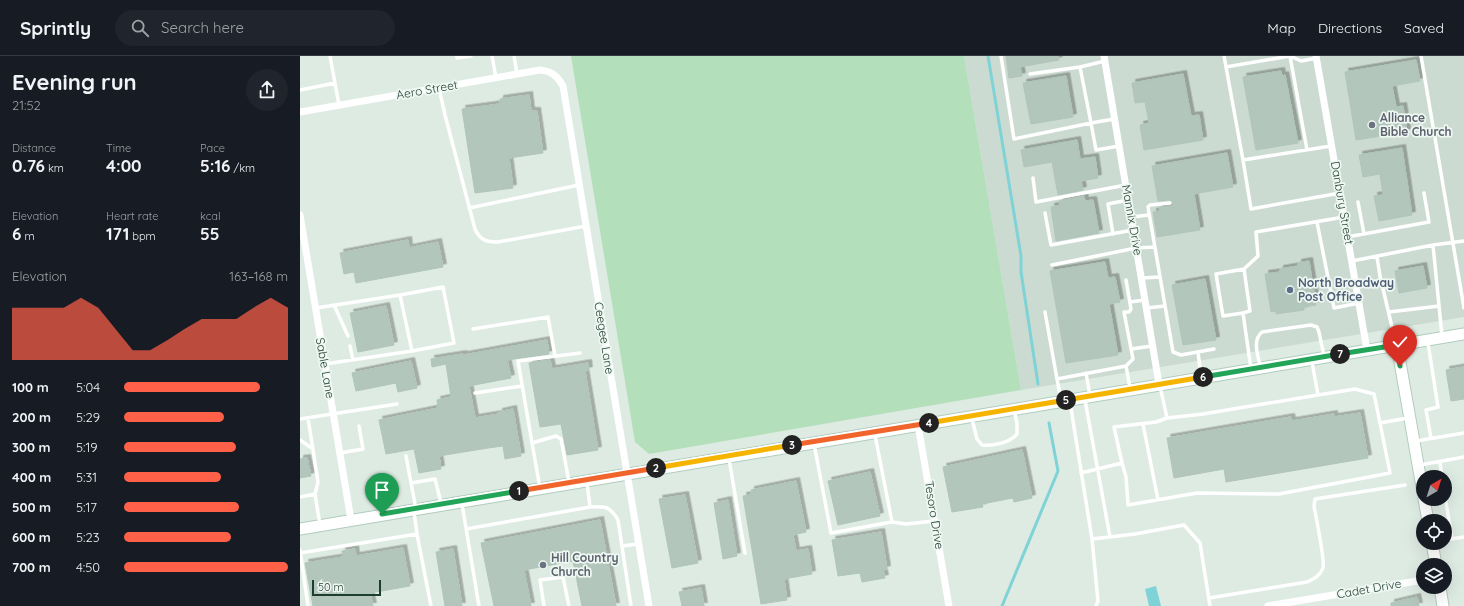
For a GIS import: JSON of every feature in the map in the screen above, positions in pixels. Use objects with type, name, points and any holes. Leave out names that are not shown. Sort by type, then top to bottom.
[{"type":"main road","points":[[300,529],[918,424],[1464,334]]},
{"type":"main road","points":[[1397,345],[1419,470]]},
{"type":"main road","points":[[1441,594],[1443,606]]},
{"type":"street","name":"Danbury Street","points":[[1317,57],[1367,350]]},
{"type":"street","name":"Mannix Drive","points":[[1104,59],[1160,384]]},
{"type":"street","name":"Aero Street","points":[[300,112],[540,70],[554,74]]},
{"type":"street","name":"Ceegee Lane","points":[[554,74],[563,86],[649,606]]},
{"type":"street","name":"Sable Lane","points":[[300,215],[351,520]]},
{"type":"street","points":[[300,268],[308,266]]},
{"type":"street","name":"Tesoro Drive","points":[[918,424],[949,606]]},
{"type":"street","name":"Cadet Drive","points":[[1268,606],[1294,604],[1416,581]]},
{"type":"lane","points":[[330,56],[339,105]]},
{"type":"lane","points":[[457,56],[457,58],[471,56]]},
{"type":"lane","points":[[492,56],[496,78]]},
{"type":"lane","points":[[514,56],[518,74]]},
{"type":"lane","points":[[1001,56],[1014,139],[1114,119]]},
{"type":"lane","points":[[1224,56],[1251,209],[1340,193]]},
{"type":"lane","points":[[1226,67],[1290,56],[1301,61],[1317,57]]},
{"type":"lane","points":[[1290,56],[1307,150]]},
{"type":"lane","points":[[1300,56],[1301,61]]},
{"type":"lane","points":[[1421,56],[1464,308]]},
{"type":"lane","points":[[1030,74],[1080,67],[1104,59]]},
{"type":"lane","points":[[1080,67],[1096,150],[1119,146]]},
{"type":"lane","points":[[300,90],[335,83]]},
{"type":"lane","points":[[439,88],[475,229],[483,240],[498,242],[586,226]]},
{"type":"lane","points":[[1243,160],[1332,146]]},
{"type":"lane","points":[[1033,178],[1036,202],[1126,185]]},
{"type":"lane","points":[[470,208],[579,185]]},
{"type":"lane","points":[[1348,237],[1429,222],[1424,193]]},
{"type":"lane","points":[[1113,234],[1108,204],[1128,200]]},
{"type":"lane","points":[[1358,202],[1364,234]]},
{"type":"lane","points":[[1170,203],[1150,205],[1148,207],[1174,352],[1181,355],[1214,349]]},
{"type":"lane","points":[[1045,213],[1050,245],[1134,230]]},
{"type":"lane","points":[[1131,217],[1149,215]]},
{"type":"lane","points":[[1244,269],[1250,311],[1223,316],[1216,274],[1244,269],[1258,256],[1256,232],[1344,217]]},
{"type":"lane","points":[[1317,222],[1334,308],[1359,303]]},
{"type":"lane","points":[[1352,261],[1433,245],[1464,241]]},
{"type":"lane","points":[[1433,245],[1442,337]]},
{"type":"lane","points":[[1052,265],[1136,248],[1155,246]]},
{"type":"lane","points":[[1377,256],[1380,276],[1397,345]]},
{"type":"lane","points":[[1142,278],[1160,277]]},
{"type":"lane","points":[[1057,379],[1126,366],[1133,359],[1124,312],[1129,312],[1131,309],[1126,280]]},
{"type":"lane","points":[[315,308],[443,287],[454,343],[325,364]]},
{"type":"lane","points":[[400,294],[412,351]]},
{"type":"lane","points":[[1130,302],[1145,300]]},
{"type":"lane","points":[[334,305],[348,336]]},
{"type":"lane","points":[[1146,308],[1165,306]]},
{"type":"lane","points":[[1389,312],[1439,306]]},
{"type":"lane","points":[[1045,312],[1057,379],[1065,400],[1081,473],[1092,539],[1098,601],[1096,606]]},
{"type":"lane","points":[[1243,313],[1256,368]]},
{"type":"lane","points":[[473,329],[548,317],[555,356]]},
{"type":"lane","points":[[1256,368],[1256,341],[1262,332],[1311,325],[1317,327],[1324,357]]},
{"type":"lane","points":[[1427,340],[1438,407],[1426,410],[1431,438]]},
{"type":"lane","points":[[350,346],[353,360]]},
{"type":"lane","points":[[1131,349],[1153,346]]},
{"type":"lane","points":[[1198,352],[1201,377]]},
{"type":"lane","points":[[540,488],[518,361],[580,353]]},
{"type":"lane","points":[[1312,359],[1318,395]]},
{"type":"lane","points":[[1126,366],[1130,389]]},
{"type":"lane","points":[[1086,373],[1098,469],[1110,537]]},
{"type":"lane","points":[[1160,384],[1167,418]]},
{"type":"lane","points":[[475,394],[522,386]]},
{"type":"lane","points":[[1356,389],[1374,394],[1390,473],[1279,494],[1197,493],[1128,505],[1126,477],[1114,427],[1156,422],[1167,418],[1203,414],[1356,389]]},
{"type":"lane","points":[[300,419],[397,404]]},
{"type":"lane","points":[[971,416],[977,439],[982,445],[991,446],[1014,439],[1017,434],[1017,423],[1014,408]]},
{"type":"lane","points":[[308,418],[318,482],[314,494],[320,525]]},
{"type":"lane","points":[[1380,423],[1410,418]]},
{"type":"lane","points":[[1143,424],[1158,500]]},
{"type":"lane","points":[[340,453],[363,449],[359,426]]},
{"type":"lane","points":[[875,432],[892,522]]},
{"type":"lane","points":[[1414,441],[1464,433]]},
{"type":"lane","points":[[532,443],[556,436],[561,439],[569,483]]},
{"type":"lane","points":[[300,440],[313,449]]},
{"type":"lane","points":[[814,442],[831,533],[892,522],[906,524],[934,521]]},
{"type":"lane","points":[[406,456],[417,534],[430,606]]},
{"type":"lane","points":[[728,456],[745,553]]},
{"type":"lane","points":[[1418,466],[1464,457]]},
{"type":"lane","points":[[1440,462],[1441,470]]},
{"type":"lane","points":[[1081,473],[1122,463]]},
{"type":"lane","points":[[411,483],[435,479],[441,504]]},
{"type":"lane","points":[[586,480],[590,507]]},
{"type":"lane","points":[[1209,598],[1307,582],[1315,579],[1320,574],[1324,563],[1314,506],[1315,499],[1405,485]]},
{"type":"lane","points":[[300,497],[314,494]]},
{"type":"lane","points":[[462,501],[479,606]]},
{"type":"lane","points":[[466,529],[590,507],[605,506],[614,513],[618,520],[631,606]]},
{"type":"lane","points":[[1092,539],[1136,534],[1184,526],[1200,543],[1210,606]]},
{"type":"lane","points":[[300,553],[417,534]]},
{"type":"lane","points":[[1452,539],[1464,537]]},
{"type":"lane","points":[[622,546],[638,544]]},
{"type":"lane","points":[[300,550],[308,606]]},
{"type":"lane","points":[[544,606],[540,580],[563,577],[569,606]]},
{"type":"shaded area","points":[[964,56],[1464,56],[1464,317],[1021,390]]},
{"type":"green space","points":[[571,56],[964,56],[1021,390],[649,454],[635,442]]},
{"type":"water","points":[[1156,586],[1161,606],[1149,606],[1145,589]]},
{"type":"building","points":[[1006,56],[1058,56],[1059,60],[1020,67],[1022,76],[1009,78]]},
{"type":"building","points":[[1416,60],[1420,81],[1392,86],[1396,107],[1403,106],[1407,132],[1356,140],[1345,72]]},
{"type":"building","points":[[1281,71],[1282,76],[1285,75],[1298,143],[1256,150],[1243,77]]},
{"type":"building","points":[[1183,74],[1191,116],[1199,115],[1203,140],[1144,150],[1140,125],[1149,123],[1145,102],[1135,103],[1132,83]]},
{"type":"building","points":[[1066,76],[1073,117],[1031,124],[1023,83]]},
{"type":"building","points":[[529,95],[531,111],[537,111],[543,153],[509,158],[513,188],[475,193],[462,109],[500,104],[500,99]]},
{"type":"building","points":[[1077,140],[1080,159],[1095,157],[1098,178],[1081,181],[1083,190],[1058,195],[1052,162],[1024,167],[1021,150]]},
{"type":"building","points":[[1402,148],[1412,215],[1379,221],[1374,196],[1383,195],[1380,174],[1363,177],[1359,155]]},
{"type":"building","points":[[1227,153],[1233,187],[1194,194],[1200,230],[1157,237],[1153,212],[1160,211],[1159,207],[1172,206],[1173,203],[1170,200],[1158,201],[1152,166]]},
{"type":"building","points":[[1084,196],[1085,201],[1093,200],[1099,233],[1056,241],[1051,207],[1060,205],[1059,201]]},
{"type":"building","points":[[408,240],[409,248],[438,242],[443,267],[356,283],[354,272],[344,274],[340,253]]},
{"type":"building","name":"North Broadway Post Office","points":[[1309,261],[1316,305],[1304,307],[1304,310],[1276,314],[1276,311],[1271,312],[1265,274],[1280,272],[1280,269],[1298,266],[1298,263]]},
{"type":"building","points":[[1105,262],[1108,278],[1115,277],[1120,302],[1109,304],[1118,355],[1066,363],[1050,271]]},
{"type":"building","points":[[1423,266],[1427,288],[1399,293],[1395,271]]},
{"type":"building","points":[[1205,279],[1216,340],[1183,345],[1172,285]]},
{"type":"building","points":[[386,306],[394,345],[358,352],[350,313]]},
{"type":"building","points":[[547,340],[549,354],[507,360],[511,378],[469,386],[475,418],[499,414],[499,412],[513,409],[521,456],[505,459],[503,446],[439,456],[441,469],[419,473],[414,449],[386,454],[379,420],[438,408],[437,400],[451,397],[446,364],[432,367],[431,359],[464,355]]},
{"type":"building","points":[[550,360],[552,369],[588,363],[589,370],[585,371],[598,450],[567,455],[561,424],[540,427],[529,363]]},
{"type":"building","points":[[411,361],[417,388],[398,392],[396,383],[356,391],[352,373]]},
{"type":"building","points":[[1464,367],[1464,399],[1451,401],[1446,370]]},
{"type":"building","points":[[1360,413],[1368,458],[1226,482],[1224,469],[1174,478],[1167,438],[1291,417],[1292,421],[1334,414],[1334,417]]},
{"type":"building","points":[[1022,450],[1032,498],[1014,502],[1013,498],[982,504],[983,507],[952,512],[943,467]]},
{"type":"building","points":[[307,458],[311,476],[300,478],[300,459]]},
{"type":"building","points":[[870,472],[880,516],[838,525],[828,481]]},
{"type":"building","points":[[796,481],[806,532],[793,535],[796,551],[808,549],[812,574],[784,579],[787,600],[761,604],[743,496],[751,495],[751,490]]},
{"type":"building","points":[[685,495],[698,563],[672,568],[659,499]]},
{"type":"building","points":[[728,500],[737,556],[723,559],[714,503]]},
{"type":"building","points":[[600,520],[616,606],[582,606],[573,561],[524,570],[531,606],[494,606],[481,543]]},
{"type":"building","points":[[881,532],[887,569],[883,570],[885,578],[862,582],[860,573],[838,576],[832,540]]},
{"type":"building","points":[[403,548],[410,586],[370,593],[373,606],[313,606],[305,563],[343,557],[342,551],[355,549],[356,556]]},
{"type":"building","points":[[453,549],[462,606],[445,606],[436,552]]},
{"type":"building","points":[[701,588],[704,606],[682,606],[679,592]]},
{"type":"building","points":[[1417,597],[1419,606],[1391,606],[1391,603]]},
{"type":"waterway","points":[[988,56],[1021,256],[1021,272],[1038,384]]},
{"type":"waterway","points":[[1002,606],[1058,471],[1049,423]]},
{"type":"place","name":"Alliance Bible Church","points":[[1372,125]]},
{"type":"place","name":"North Broadway Post Office","points":[[1290,290]]},
{"type":"place","name":"Hill Country Church","points":[[543,565]]},
{"type":"route","points":[[382,514],[1397,345],[1400,366]]}]
